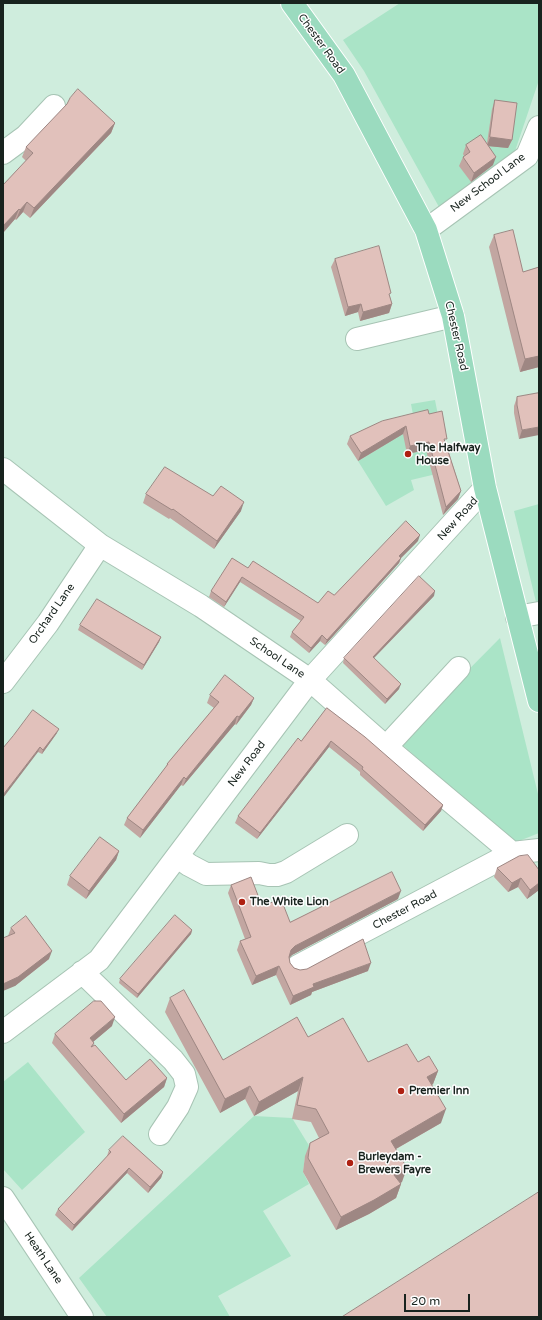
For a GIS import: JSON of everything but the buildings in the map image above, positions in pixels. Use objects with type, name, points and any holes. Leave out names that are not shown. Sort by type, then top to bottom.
[{"type":"main road","name":"Chester Road","points":[[292,3],[344,75],[426,230],[453,316],[485,488],[539,701]]},
{"type":"street","points":[[3,153],[26,136],[54,106]]},
{"type":"street","name":"New School Lane","points":[[426,230],[527,156],[539,127]]},
{"type":"street","points":[[357,339],[453,316]]},
{"type":"street","name":"School Lane","points":[[3,469],[100,545],[201,606],[310,680],[386,747],[512,853]]},
{"type":"street","name":"New Road","points":[[3,1032],[99,960],[310,680],[485,488]]},
{"type":"street","name":"Orchard Lane","points":[[3,682],[48,623],[100,545]]},
{"type":"street","points":[[517,617],[539,613]]},
{"type":"street","points":[[386,747],[459,668]]},
{"type":"street","points":[[178,856],[196,869],[206,874],[259,873],[278,875],[286,872],[347,835]]},
{"type":"street","points":[[512,853],[539,850]]},
{"type":"street","name":"Chester Road","points":[[298,966],[512,853]]},
{"type":"street","points":[[82,972],[173,1060],[184,1074],[187,1087],[178,1107],[160,1134]]},
{"type":"street","name":"Heath Lane","points":[[3,1198],[82,1317]]},
{"type":"green space","points":[[400,3],[539,3],[539,80],[513,157],[439,207],[364,71],[343,40]]},
{"type":"green space","name":"The Halfway House","points":[[435,400],[449,471],[411,480],[414,490],[386,506],[358,461],[381,447],[414,420],[411,404]]},
{"type":"green space","points":[[539,504],[539,601],[536,602],[514,511]]},
{"type":"green space","points":[[500,638],[539,798],[539,833],[514,843],[398,741]]},
{"type":"green space","points":[[28,1062],[85,1132],[22,1190],[3,1169],[3,1082]]},
{"type":"green space","points":[[254,1116],[292,1118],[313,1152],[305,1157],[303,1172],[309,1184],[263,1211],[291,1256],[218,1296],[230,1317],[107,1317],[79,1278]]},
{"type":"place","name":"The Halfway House","points":[[408,454]]},
{"type":"place","name":"The White Lion","points":[[242,902]]},
{"type":"place","name":"Premier Inn","points":[[401,1091]]},
{"type":"place","name":"Burleydam - Brewers Fayre","points":[[350,1163]]}]
